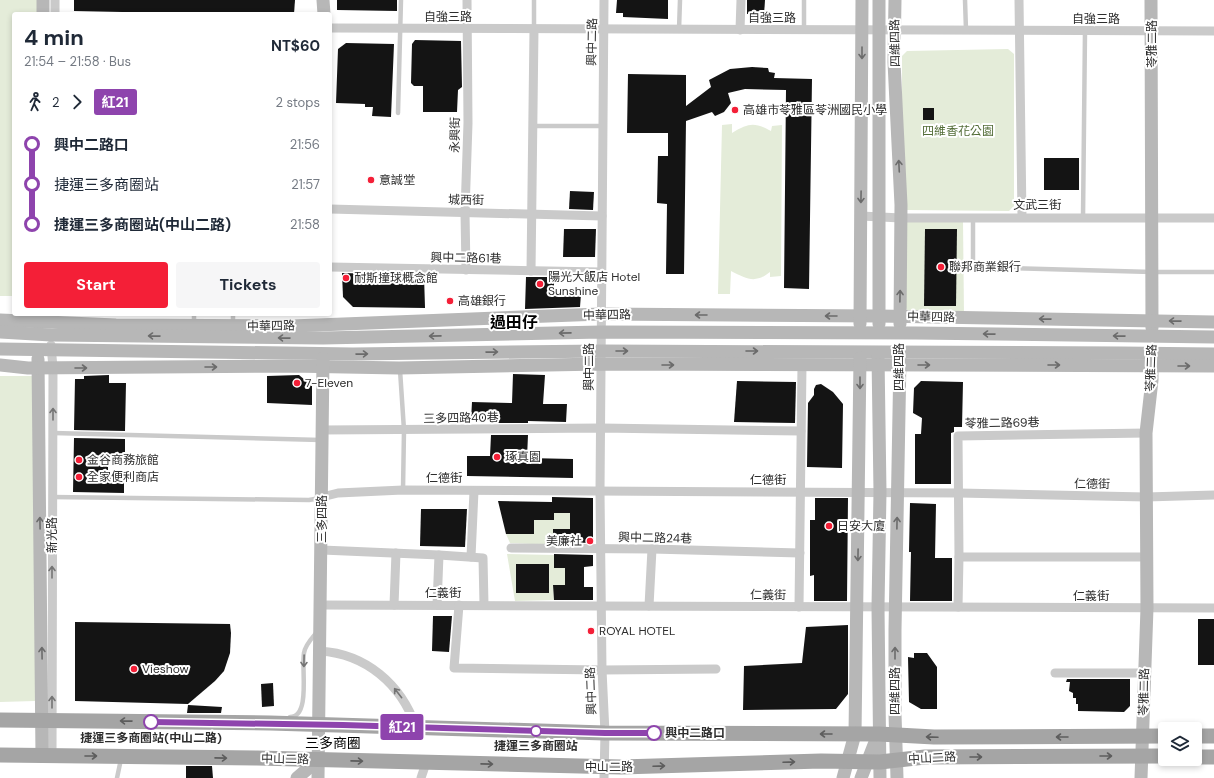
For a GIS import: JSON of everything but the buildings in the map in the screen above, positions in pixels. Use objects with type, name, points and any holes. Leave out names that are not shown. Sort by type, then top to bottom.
[{"type":"main road","name":"中山二路","points":[[0,720],[46,723],[274,720],[319,724],[605,733],[895,734],[934,737],[1158,736]]},
{"type":"main road","name":"中山二路","points":[[0,730],[46,723]]},
{"type":"main road","points":[[1202,736],[1214,736]]},
{"type":"main road","name":"中山二路","points":[[0,744],[45,752]]},
{"type":"main road","name":"中山二路","points":[[0,755],[45,752],[122,756],[426,763],[604,773],[821,760],[897,761],[925,757],[1158,756]]},
{"type":"main road","points":[[1202,757],[1214,757]]},
{"type":"street","points":[[43,0],[43,12]]},
{"type":"street","points":[[55,0],[55,12]]},
{"type":"street","points":[[323,0],[324,12]]},
{"type":"street","name":"永興街","points":[[466,270],[465,212],[468,123],[467,0]]},
{"type":"street","name":"興中二路","points":[[604,0],[600,491],[602,670],[605,733],[604,773]]},
{"type":"street","points":[[740,30],[741,0]]},
{"type":"street","points":[[843,778],[855,734],[859,492],[862,0]]},
{"type":"street","name":"四維四路","points":[[879,0],[879,734]]},
{"type":"street","name":"四維四路","points":[[894,0],[901,218],[895,607],[895,734],[897,778]]},
{"type":"street","points":[[1019,0],[1022,217]]},
{"type":"street","name":"苓雅二路","points":[[1141,778],[1147,608],[1146,433],[1152,380],[1152,0]]},
{"type":"street","name":"自強三路","points":[[332,28],[1214,31]]},
{"type":"street","points":[[531,271],[534,29]]},
{"type":"street","name":"城西街","points":[[332,209],[602,216]]},
{"type":"street","name":"文武三街","points":[[861,216],[901,218],[1214,218]]},
{"type":"street","name":"興中二路61巷","points":[[332,267],[602,272]]},
{"type":"street","name":"中華四路","points":[[44,324],[88,325],[194,320],[601,314],[900,316],[1214,322]]},
{"type":"street","name":"三多四路","points":[[318,778],[322,550],[323,319]]},
{"type":"street","name":"中華四路","points":[[0,320],[44,324],[323,338],[601,332],[900,333],[1214,337]]},
{"type":"street","points":[[0,332],[44,324]]},
{"type":"street","name":"新光路","points":[[44,324],[38,349],[38,368],[46,723]]},
{"type":"street","name":"新光路","points":[[44,324],[52,349],[53,368],[52,497],[45,752]]},
{"type":"street","points":[[0,349],[52,349],[323,360],[399,368],[601,364],[802,365],[860,358]]},
{"type":"street","points":[[0,365],[53,368],[601,351],[900,359],[1152,359],[1214,354]]},
{"type":"street","points":[[1152,359],[1214,366]]},
{"type":"street","points":[[799,607],[802,365]]},
{"type":"street","name":"三多四路40巷","points":[[322,435],[404,430],[601,428],[801,431]]},
{"type":"street","name":"苓雅二路69巷","points":[[958,607],[958,436],[1146,433]]},
{"type":"street","name":"仁德街","points":[[322,497],[338,493],[403,490],[880,492],[1146,497],[1214,495]]},
{"type":"street","points":[[472,557],[474,491]]},
{"type":"street","name":"興中二路24巷","points":[[511,548],[601,550],[652,549],[800,553]]},
{"type":"street","points":[[649,606],[652,549]]},
{"type":"street","points":[[322,550],[483,558],[484,605]]},
{"type":"street","points":[[394,605],[396,553]]},
{"type":"street","points":[[436,605],[439,555]]},
{"type":"street","points":[[959,557],[1146,557]]},
{"type":"street","name":"仁義街","points":[[321,605],[1214,608]]},
{"type":"street","points":[[459,605],[454,668],[602,670],[716,669]]},
{"type":"street","points":[[320,652],[335,652],[349,657],[377,671],[391,684],[405,703],[416,727]]},
{"type":"street","points":[[1055,673],[1145,673]]},
{"type":"street","points":[[862,778],[873,761],[879,734]]},
{"type":"street","points":[[297,778],[318,760]]},
{"type":"street","points":[[873,761],[880,778]]},
{"type":"street","points":[[420,778],[426,763]]},
{"type":"lane","points":[[398,113],[401,0]]},
{"type":"lane","points":[[534,0],[534,29]]},
{"type":"lane","points":[[679,30],[680,0]]},
{"type":"lane","points":[[804,0],[804,30]]},
{"type":"lane","points":[[965,0],[966,31]]},
{"type":"lane","points":[[1083,218],[1085,31]]},
{"type":"lane","points":[[533,126],[603,126]]},
{"type":"lane","points":[[973,217],[973,267],[1152,272],[1214,272]]},
{"type":"lane","points":[[399,368],[404,430],[403,490]]},
{"type":"lane","points":[[53,433],[322,435]]},
{"type":"lane","points":[[52,497],[309,500],[322,497]]},
{"type":"lane","points":[[285,717],[294,717],[301,709],[303,695],[304,652],[308,643],[321,628]]},
{"type":"lane","points":[[117,778],[122,756]]},
{"type":"green space","points":[[0,0],[38,0],[38,12],[12,12],[12,296],[0,296]]},
{"type":"green space","name":"四維香花公園","points":[[1008,49],[1014,54],[1014,206],[1009,211],[907,210],[902,207],[902,56],[907,51]]},
{"type":"green space","points":[[732,124],[732,133],[743,127],[752,125],[760,126],[771,131],[772,126],[782,125],[781,276],[770,277],[770,272],[760,278],[751,279],[731,271],[730,294],[718,294],[722,125]]},
{"type":"green space","points":[[905,220],[963,221],[964,314],[907,310],[904,304]]},
{"type":"green space","points":[[0,376],[37,376],[35,701],[0,702]]},
{"type":"green space","points":[[554,513],[570,513],[570,529],[553,529],[553,545],[510,543],[506,534],[534,534],[534,523],[527,520]]},
{"type":"green space","points":[[507,554],[554,555],[554,568],[565,568],[565,585],[553,585],[554,600],[515,601]]},
{"type":"bus line","name":"紅21","points":[[151,722],[319,724],[605,733],[654,733]]},
{"type":"place","name":"高雄市苓雅區苓洲國民小學","points":[[735,110]]},
{"type":"place","name":"意誠堂","points":[[371,180]]},
{"type":"place","name":"聯邦商業銀行","points":[[941,267]]},
{"type":"place","name":"耐斯撞球概念館","points":[[346,278]]},
{"type":"place","name":"陽光大飯店 Hotel Sunshine","points":[[540,284]]},
{"type":"place","name":"高雄銀行","points":[[450,301]]},
{"type":"place","name":"7-Eleven","points":[[297,383]]},
{"type":"place","name":"琢真園","points":[[497,457]]},
{"type":"place","name":"金谷商務旅館","points":[[79,460]]},
{"type":"place","name":"全家便利商店","points":[[79,477]]},
{"type":"place","name":"日安大廈","points":[[829,526]]},
{"type":"place","name":"美廉社","points":[[590,541]]},
{"type":"place","name":"ROYAL HOTEL","points":[[591,631]]},
{"type":"place","name":"Vieshow","points":[[134,669]]},
{"type":"place","name":"捷運三多商圈站(中山二路)","points":[[151,722]]},
{"type":"place","name":"捷運三多商圈站","points":[[536,731]]},
{"type":"place","name":"興中二路口","points":[[654,733]]},
{"type":"district","name":"過田仔","points":[[514,322]]},
{"type":"district","name":"三多商圈","points":[[333,743]]}]
